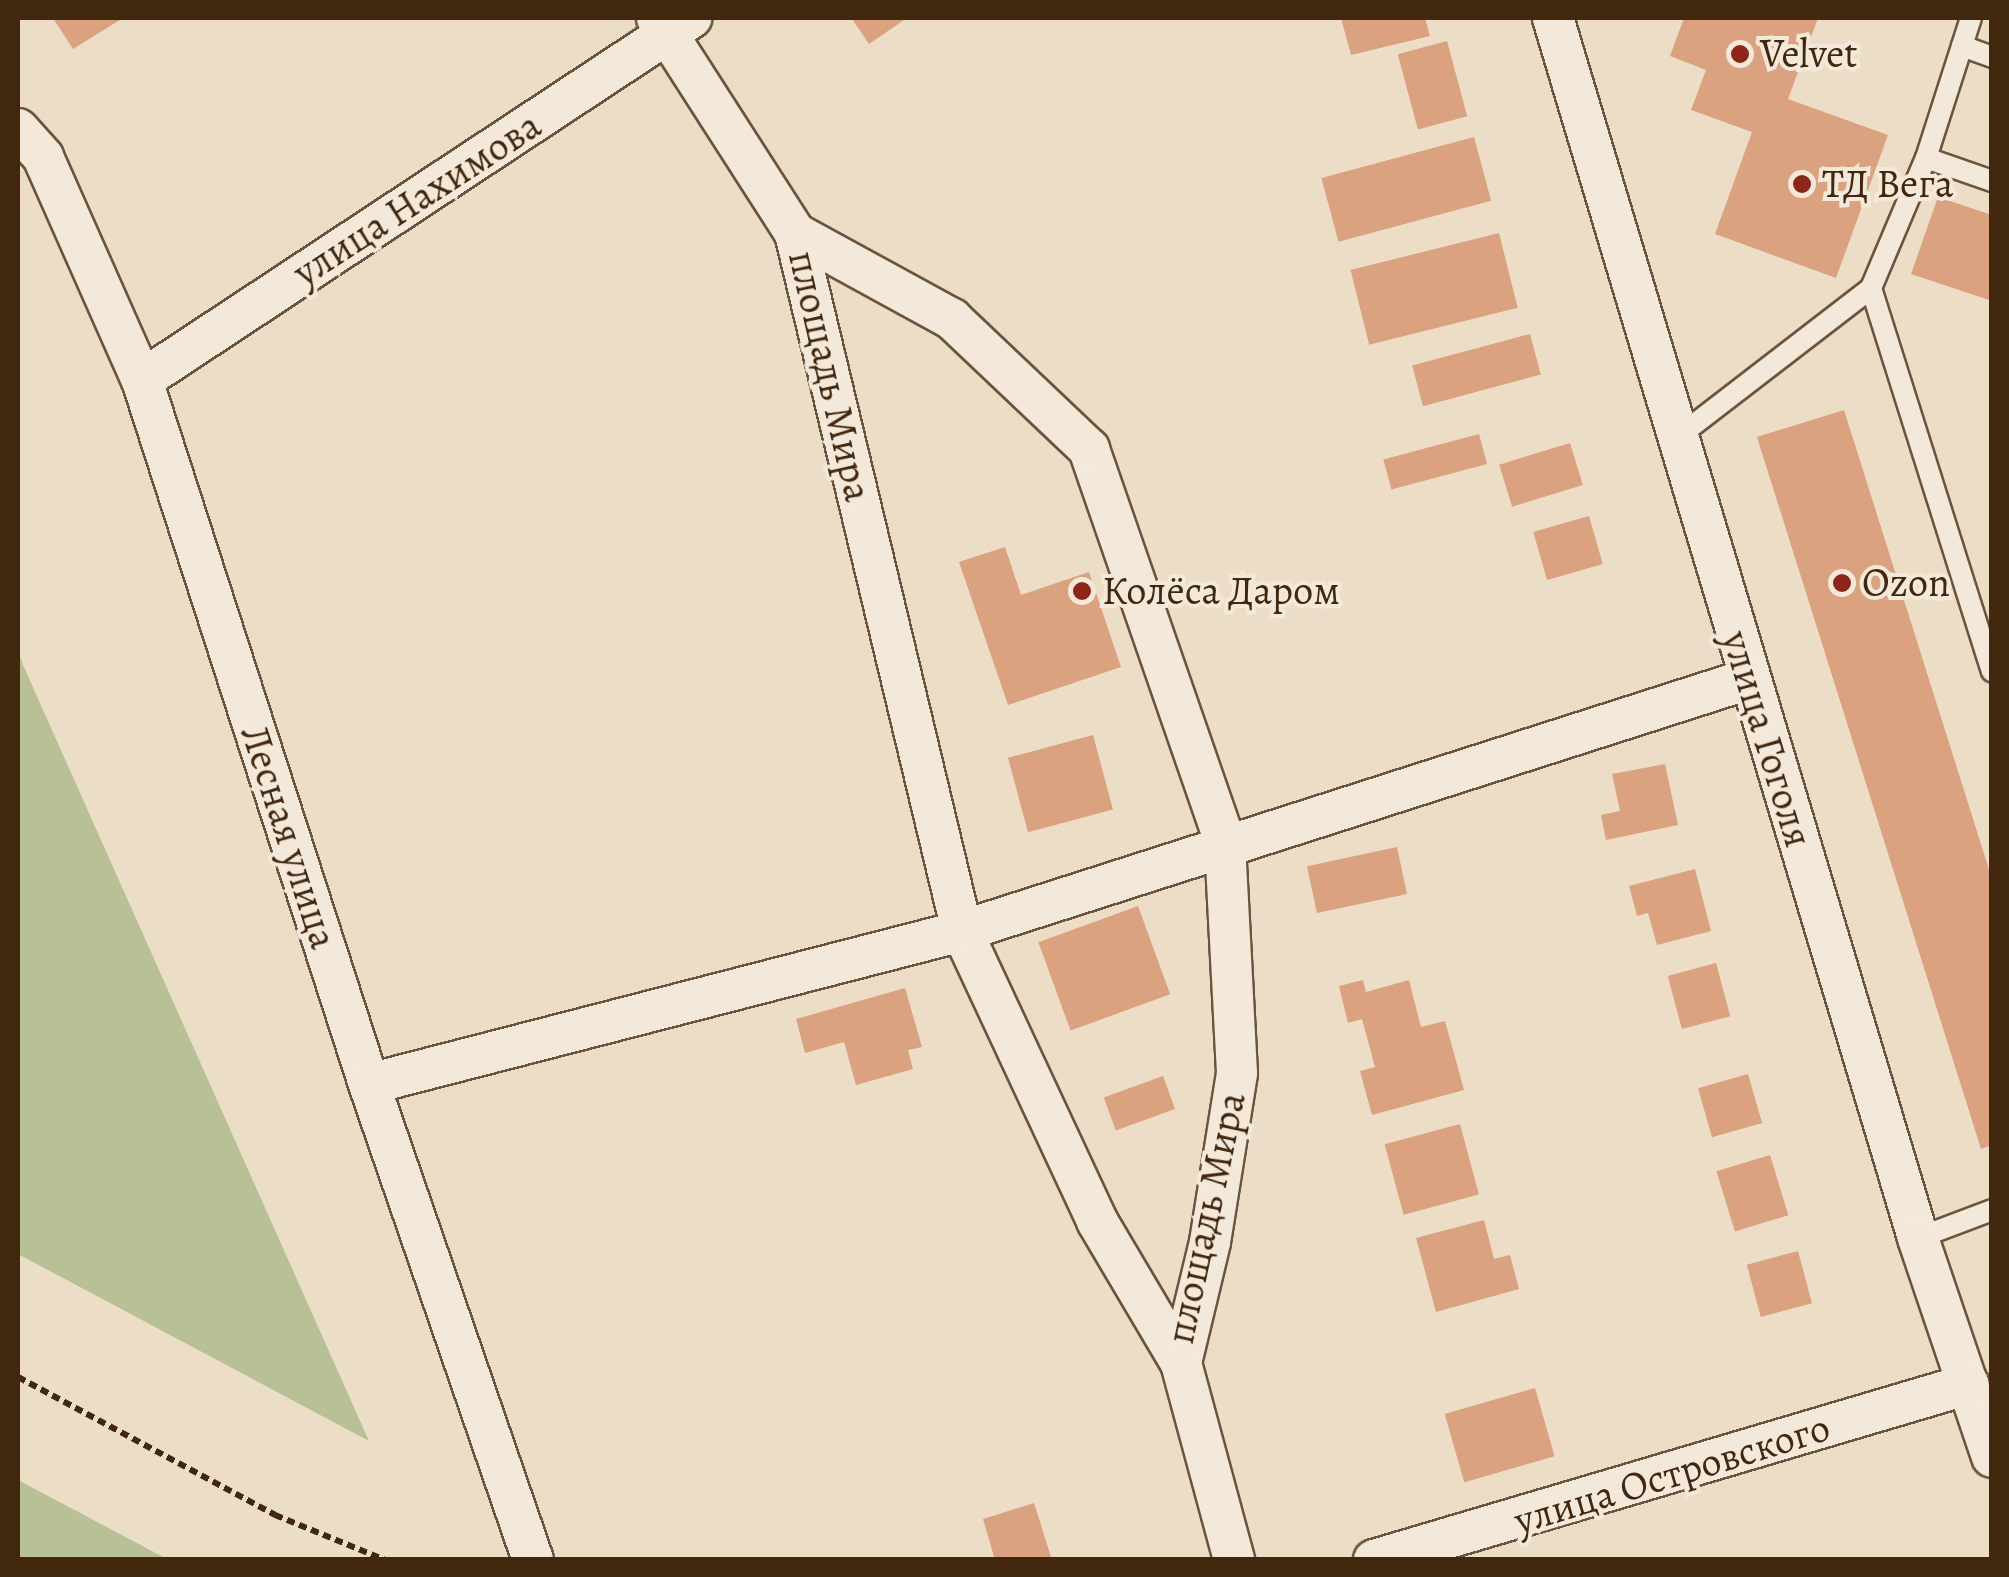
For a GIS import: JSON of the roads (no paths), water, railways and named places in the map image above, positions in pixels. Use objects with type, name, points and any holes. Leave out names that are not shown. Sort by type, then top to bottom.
[{"type":"street","name":"улица Гоголя","points":[[1553,18],[1918,1238],[1992,1458]]},
{"type":"street","points":[[672,23],[795,232]]},
{"type":"street","name":"улица Нахимова","points":[[142,380],[672,23]]},
{"type":"street","name":"Лесная улица","points":[[18,129],[43,157],[142,380],[369,1084],[532,1560]]},
{"type":"street","name":"площадь Мира","points":[[795,232],[952,319],[1089,448],[1225,842],[1237,1072],[1210,1242],[1181,1363]]},
{"type":"street","name":"площадь Мира","points":[[795,232],[962,930],[1097,1221],[1181,1363]]},
{"type":"street","points":[[369,1084],[962,930],[1225,842],[1748,680]]},
{"type":"street","points":[[1181,1363],[1234,1560]]},
{"type":"street","name":"улица Островского","points":[[1374,1560],[1516,1542],[1968,1384]]},
{"type":"lane","points":[[1679,436],[1872,288],[1926,158],[1971,18]]},
{"type":"lane","points":[[1962,46],[1992,57]]},
{"type":"lane","points":[[1926,158],[1992,182]]},
{"type":"lane","points":[[1872,288],[1992,670]]},
{"type":"lane","points":[[1918,1238],[1992,1210]]},
{"type":"place","name":"Velvet","points":[[1740,54]]},
{"type":"place","name":"ТД Вега","points":[[1802,184]]},
{"type":"place","name":"Ozon","points":[[1842,583]]},
{"type":"place","name":"Колёса Даром","points":[[1082,591]]}]
